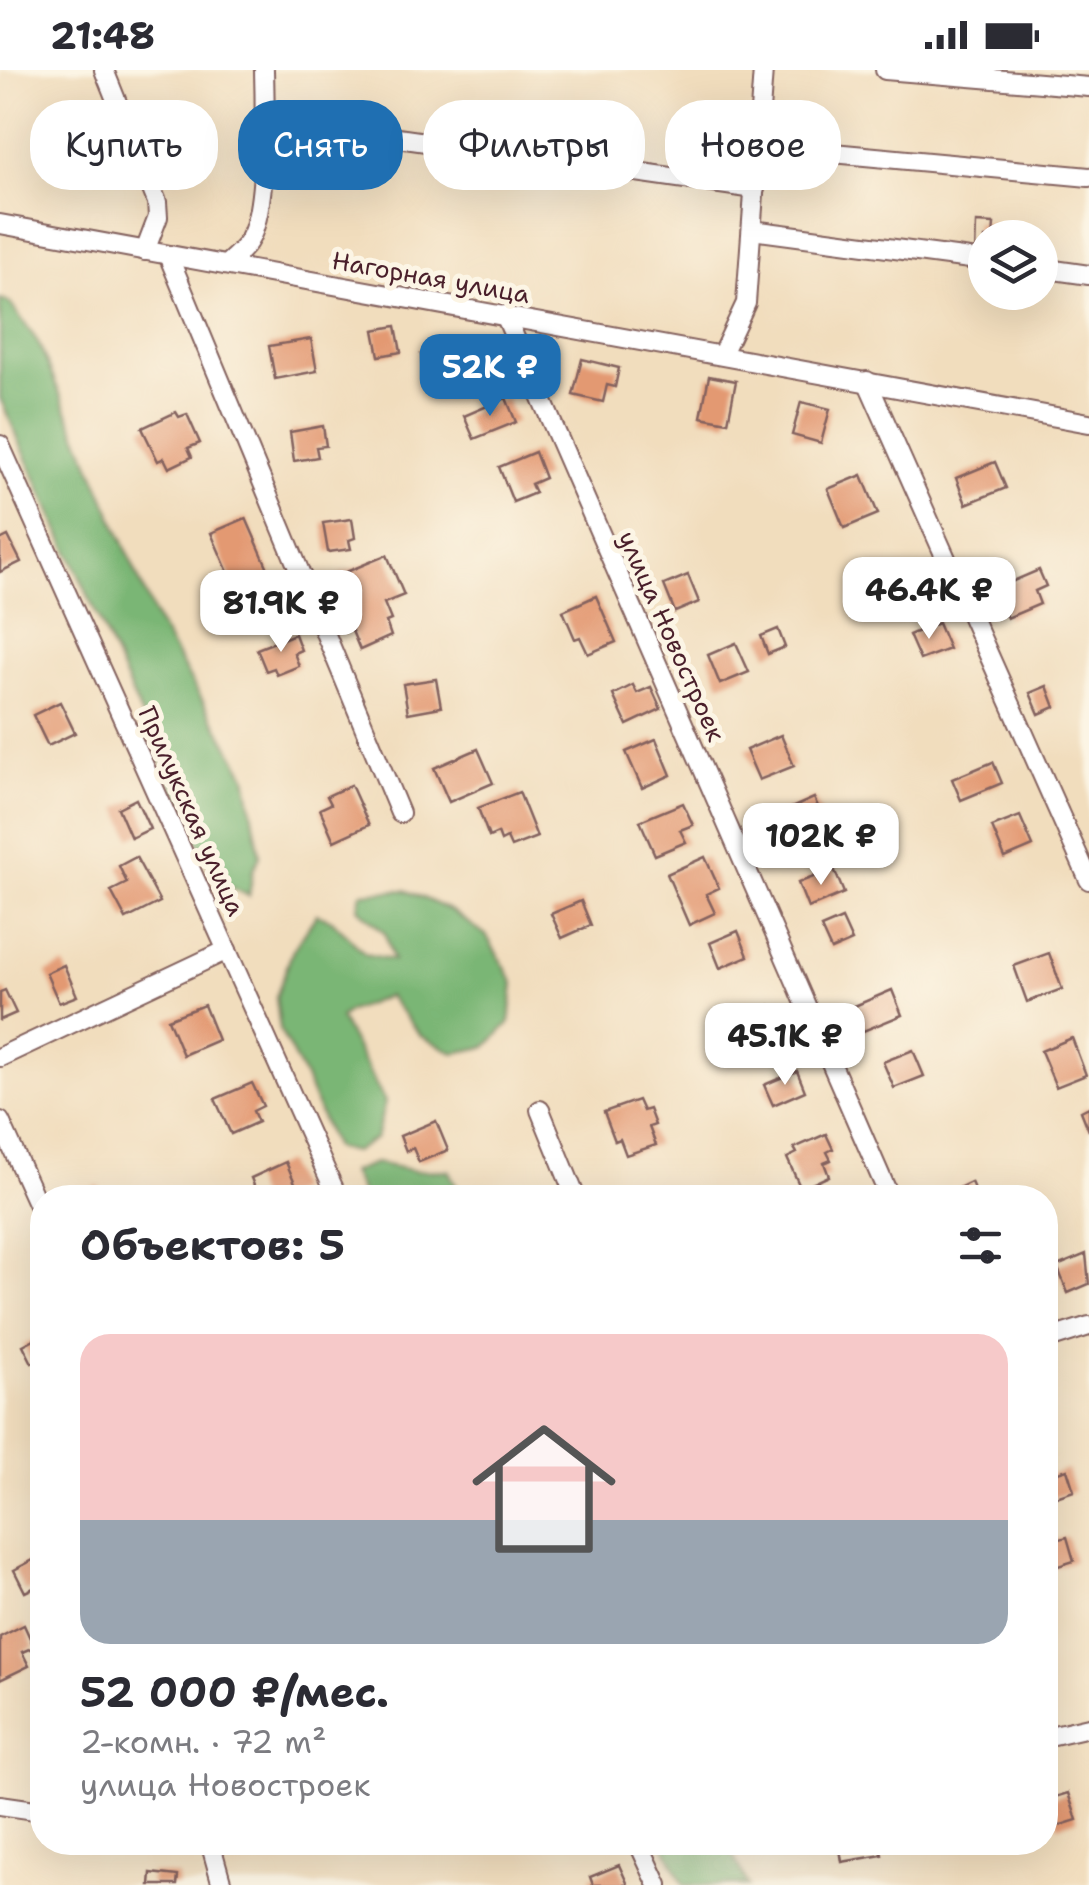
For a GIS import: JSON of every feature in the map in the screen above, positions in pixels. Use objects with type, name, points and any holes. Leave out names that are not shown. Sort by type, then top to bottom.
[{"type":"street","points":[[104,70],[156,202],[158,217],[145,250]]},
{"type":"street","points":[[264,70],[265,100]]},
{"type":"street","points":[[761,100],[763,70]]},
{"type":"street","points":[[886,70],[1089,88]]},
{"type":"street","points":[[403,139],[665,176]]},
{"type":"street","points":[[841,154],[1089,177]]},
{"type":"street","points":[[226,265],[248,242],[258,218],[260,190]]},
{"type":"street","points":[[722,354],[746,303],[755,190]]},
{"type":"street","name":"Нагорная улица","points":[[0,224],[1089,422]]},
{"type":"street","points":[[752,230],[968,259]]},
{"type":"street","points":[[168,255],[400,813]]},
{"type":"street","points":[[1058,270],[1089,274]]},
{"type":"street","name":"улица Новостроек","points":[[504,315],[884,1185]]},
{"type":"street","points":[[867,380],[1089,880]]},
{"type":"street","name":"Прилукская улица","points":[[0,445],[332,1185]]},
{"type":"street","points":[[0,1057],[227,950]]},
{"type":"street","points":[[540,1110],[571,1185]]},
{"type":"street","points":[[0,1121],[30,1187]]},
{"type":"street","points":[[1058,1336],[1089,1326]]},
{"type":"street","points":[[1058,1734],[1089,1727]]},
{"type":"street","points":[[0,1805],[30,1809]]},
{"type":"street","points":[[214,1855],[222,1885]]},
{"type":"street","points":[[644,1855],[658,1885]]},
{"type":"green space","points":[[0,299],[10,303],[38,342],[157,622],[246,776],[260,856],[253,870],[249,896],[215,880],[0,398]]},
{"type":"green space","points":[[405,890],[450,910],[486,935],[514,983],[510,1022],[486,1047],[454,1053],[421,1036],[388,996],[349,1011],[340,1018],[385,1102],[376,1138],[354,1152],[334,1148],[280,1030],[276,997],[293,950],[317,914],[332,920],[365,954],[393,960],[385,933],[358,908],[361,893]]},
{"type":"green space","points":[[375,1163],[415,1171],[448,1170],[456,1185],[357,1185],[351,1172]]},
{"type":"green space","points":[[669,1855],[733,1855],[748,1885],[684,1885]]},
{"type":"building","points":[[396,326],[401,352],[379,356],[374,330]]},
{"type":"building","points":[[311,339],[317,371],[275,379],[269,346]]},
{"type":"building","points":[[447,351],[450,377],[424,380],[421,354]]},
{"type":"building","points":[[486,353],[489,380],[463,383],[460,356]]},
{"type":"building","points":[[582,359],[619,368],[615,387],[607,385],[603,402],[573,395]]},
{"type":"building","points":[[709,376],[736,381],[728,422],[701,417]]},
{"type":"building","points":[[506,398],[516,422],[474,439],[464,416]]},
{"type":"building","points":[[801,402],[830,409],[821,443],[792,435]]},
{"type":"building","points":[[176,412],[179,417],[187,414],[200,443],[188,448],[192,457],[169,468],[164,458],[158,461],[142,428]]},
{"type":"building","points":[[323,426],[326,446],[316,447],[318,457],[294,461],[290,432]]},
{"type":"building","points":[[535,452],[545,478],[531,484],[535,493],[513,502],[499,467]]},
{"type":"building","points":[[995,462],[1006,488],[966,504],[956,478]]},
{"type":"building","points":[[862,475],[878,514],[844,528],[828,489]]},
{"type":"building","points":[[246,518],[273,580],[238,595],[211,533]]},
{"type":"building","points":[[352,519],[355,538],[349,540],[351,549],[328,552],[323,523]]},
{"type":"building","points":[[8,536],[21,562],[0,572],[0,540]]},
{"type":"building","points":[[387,555],[404,595],[384,603],[391,620],[386,622],[391,636],[360,650],[342,607],[351,603],[339,575]]},
{"type":"building","points":[[1039,570],[1046,586],[1035,591],[1040,604],[1007,618],[995,589]]},
{"type":"building","points":[[688,575],[699,602],[675,612],[664,585]]},
{"type":"building","points":[[596,596],[616,642],[588,654],[580,637],[575,639],[563,611]]},
{"type":"building","points":[[938,623],[949,649],[920,660],[909,635]]},
{"type":"building","points":[[778,629],[785,647],[768,654],[761,636]]},
{"type":"building","points":[[295,634],[301,650],[294,653],[299,666],[277,675],[274,668],[266,671],[257,649]]},
{"type":"building","points":[[736,643],[749,672],[720,684],[708,655]]},
{"type":"building","points":[[436,679],[441,707],[408,713],[403,684]]},
{"type":"building","points":[[633,685],[637,693],[651,687],[661,709],[627,725],[613,695]]},
{"type":"building","points":[[1047,686],[1055,707],[1039,714],[1030,693]]},
{"type":"building","points":[[60,702],[75,733],[48,746],[33,715]]},
{"type":"building","points":[[781,735],[794,766],[759,780],[746,750]]},
{"type":"building","points":[[656,739],[671,775],[642,788],[626,752]]},
{"type":"building","points":[[478,749],[493,783],[449,802],[434,768]]},
{"type":"building","points":[[993,762],[1002,783],[961,800],[952,779]]},
{"type":"building","points":[[351,785],[369,825],[334,841],[320,809],[331,804],[327,796]]},
{"type":"building","points":[[519,792],[537,837],[511,847],[507,838],[501,841],[498,833],[489,837],[478,808]]},
{"type":"building","points":[[814,798],[823,817],[814,821],[817,828],[782,843],[771,817]]},
{"type":"building","points":[[136,799],[150,829],[131,838],[118,808]]},
{"type":"building","points":[[683,803],[693,825],[680,830],[686,842],[655,855],[640,821]]},
{"type":"building","points":[[1020,816],[1033,846],[1005,858],[992,827]]},
{"type":"building","points":[[136,857],[160,902],[126,919],[111,891],[127,883],[119,866]]},
{"type":"building","points":[[705,857],[719,888],[706,894],[715,913],[689,925],[667,874]]},
{"type":"building","points":[[834,869],[844,893],[808,908],[798,883]]},
{"type":"building","points":[[581,901],[591,925],[562,938],[551,914]]},
{"type":"building","points":[[842,919],[852,941],[831,950],[821,928]]},
{"type":"building","points":[[738,931],[748,956],[720,968],[710,943]]},
{"type":"building","points":[[1049,953],[1062,989],[1027,1002],[1014,966]]},
{"type":"building","points":[[64,965],[77,996],[59,1003],[46,973]]},
{"type":"building","points":[[5,990],[16,1013],[0,1020],[0,992]]},
{"type":"building","points":[[892,990],[902,1015],[861,1032],[850,1008]]},
{"type":"building","points":[[204,1005],[218,1040],[183,1055],[168,1019]]},
{"type":"building","points":[[770,1005],[781,1033],[751,1045],[740,1018]]},
{"type":"building","points":[[1072,1038],[1086,1075],[1056,1087],[1041,1051]]},
{"type":"building","points":[[913,1050],[924,1076],[894,1088],[883,1062]]},
{"type":"building","points":[[797,1071],[805,1091],[773,1105],[764,1085]]},
{"type":"building","points":[[252,1083],[263,1106],[253,1111],[258,1122],[231,1134],[215,1099]]},
{"type":"building","points":[[638,1100],[643,1111],[649,1109],[655,1125],[649,1127],[656,1145],[626,1155],[620,1139],[615,1141],[604,1112]]},
{"type":"building","points":[[1089,1107],[1089,1131],[1081,1111]]},
{"type":"building","points":[[436,1121],[448,1150],[419,1162],[413,1148],[406,1151],[400,1136]]},
{"type":"building","points":[[826,1134],[833,1149],[827,1152],[831,1160],[824,1163],[829,1176],[810,1185],[799,1185],[787,1158],[797,1153],[794,1148]]},
{"type":"building","points":[[286,1162],[296,1185],[254,1185],[251,1178]]},
{"type":"building","points":[[1086,1254],[1089,1284],[1068,1293],[1058,1266]]},
{"type":"building","points":[[1067,1469],[1074,1491],[1058,1496],[1058,1472]]},
{"type":"building","points":[[1067,1537],[1074,1561],[1058,1566],[1058,1539]]},
{"type":"building","points":[[30,1562],[30,1590],[25,1592],[14,1570]]},
{"type":"building","points":[[24,1625],[30,1649],[22,1652],[29,1666],[0,1680],[0,1637]]},
{"type":"building","points":[[1068,1793],[1077,1820],[1058,1826],[1058,1796]]},
{"type":"building","points":[[841,1855],[882,1855],[842,1862]]},
{"type":"building","points":[[619,1865],[628,1885],[593,1885],[590,1877]]},
{"type":"building","points":[[151,1873],[178,1876],[177,1885],[150,1885]]}]
